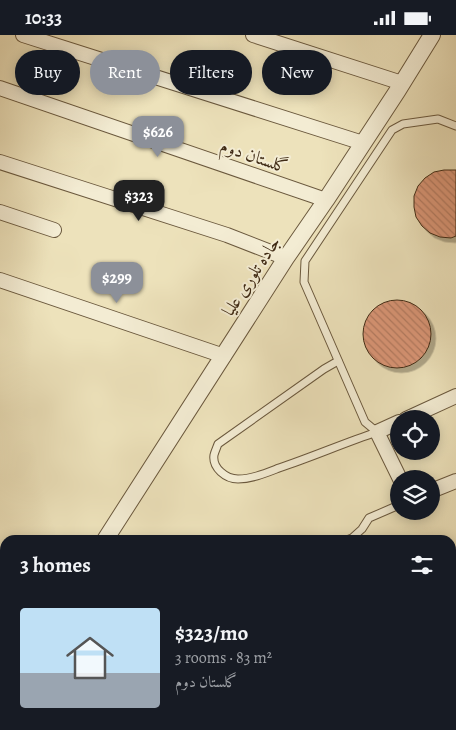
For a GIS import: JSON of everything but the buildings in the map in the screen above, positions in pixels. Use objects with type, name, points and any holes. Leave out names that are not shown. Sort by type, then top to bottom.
[{"type":"street","points":[[23,35],[363,143]]},
{"type":"street","points":[[253,35],[402,83]]},
{"type":"street","name":"جاده تلوری علیا","points":[[108,535],[432,35]]},
{"type":"street","name":"گلستان دوم","points":[[0,88],[326,200]]},
{"type":"street","points":[[0,162],[227,235],[286,259]]},
{"type":"street","points":[[0,213],[54,229]]},
{"type":"street","points":[[0,280],[224,356]]},
{"type":"street","points":[[426,410],[456,397]]},
{"type":"street","points":[[390,426],[377,432],[396,470]]},
{"type":"street","points":[[440,487],[456,481]]},
{"type":"lane","points":[[377,432],[365,422],[304,282],[305,261],[392,130],[403,124],[438,119],[456,126]]},
{"type":"lane","points":[[338,361],[218,444],[214,456],[216,466],[229,478],[250,478],[377,432]]},
{"type":"lane","points":[[355,535],[369,518],[390,509]]}]
